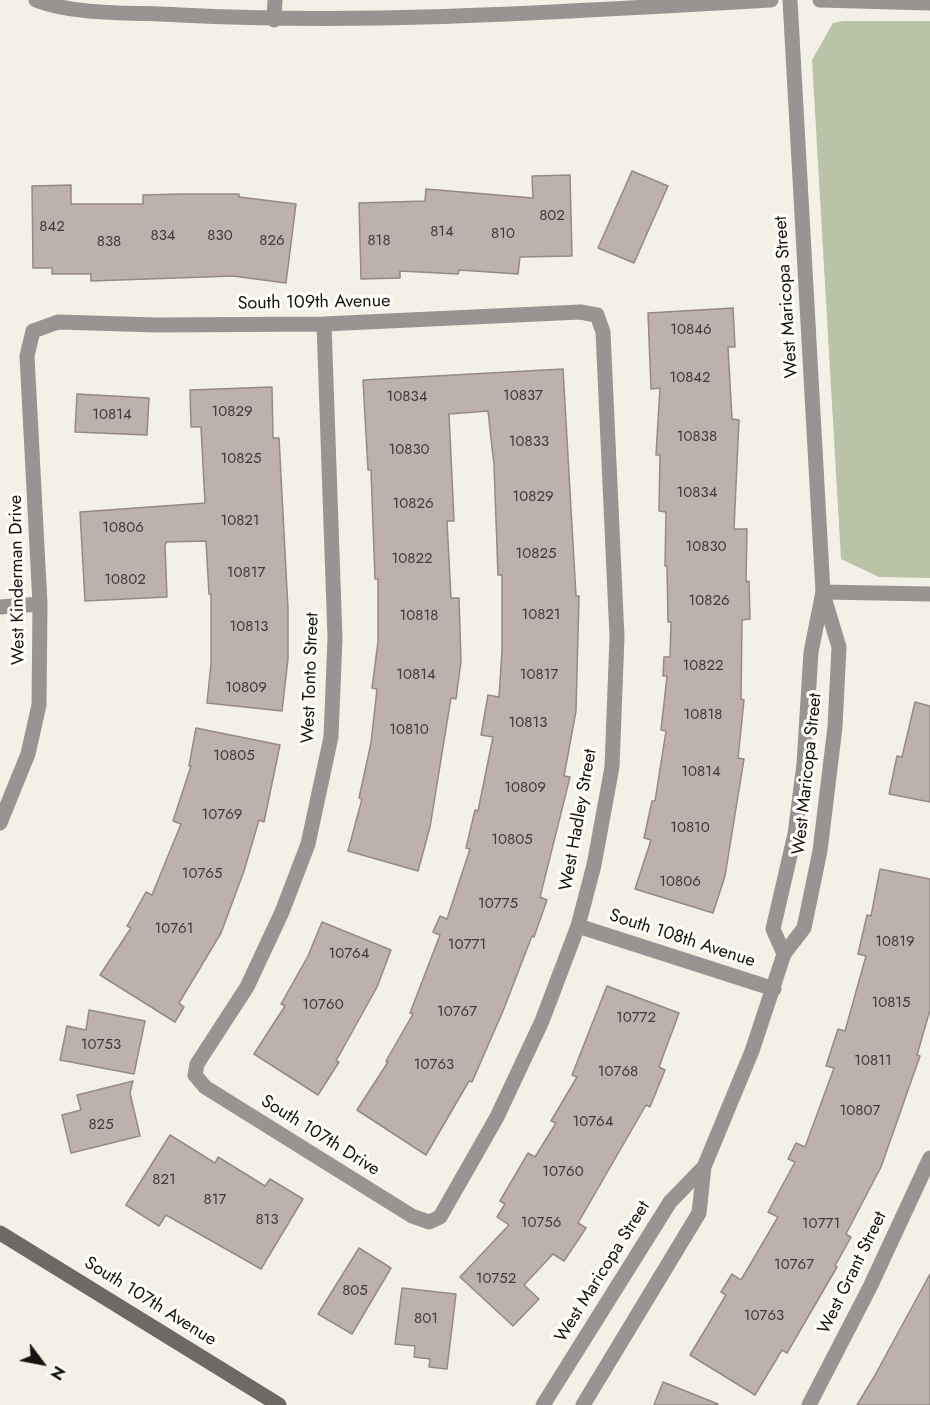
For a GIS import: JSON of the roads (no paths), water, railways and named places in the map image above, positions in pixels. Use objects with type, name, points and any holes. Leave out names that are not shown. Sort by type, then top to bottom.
[{"type":"main road","name":"South 107th Avenue","points":[[0,1233],[279,1405]]},
{"type":"street","points":[[36,0],[92,10],[274,20],[571,6],[771,0]]},
{"type":"street","points":[[274,20],[275,0]]},
{"type":"street","name":"West Maricopa Street","points":[[583,1405],[699,1213],[704,1167],[752,1051],[784,954],[804,928],[820,851],[829,788],[839,646],[823,592],[790,0]]},
{"type":"street","points":[[820,0],[930,3]]},
{"type":"street","name":"South 109th Avenue","points":[[33,331],[58,322],[158,325],[324,324],[580,312],[597,315]]},
{"type":"street","name":"West Hadley Street","points":[[429,1222],[440,1217],[497,1117],[542,1021],[578,926],[594,865],[612,767],[617,637],[603,332],[597,315]]},
{"type":"street","name":"West Tonto Street","points":[[195,1075],[197,1064],[247,987],[282,912],[308,844],[331,737],[335,638],[324,324]]},
{"type":"street","name":"West Kinderman Drive","points":[[0,823],[28,754],[39,705],[40,604],[27,356],[33,331]]},
{"type":"street","points":[[823,592],[930,594]]},
{"type":"street","name":"West Maricopa Street","points":[[784,954],[773,929],[795,834],[804,764],[811,652],[823,592]]},
{"type":"street","points":[[0,607],[40,604]]},
{"type":"street","name":"South 108th Avenue","points":[[578,926],[774,989]]},
{"type":"street","name":"South 107th Drive","points":[[195,1075],[214,1093],[412,1216],[429,1222]]},
{"type":"street","name":"West Grant Street","points":[[809,1405],[870,1287],[930,1158]]},
{"type":"street","name":"West Maricopa Street","points":[[543,1405],[670,1202],[704,1167]]}]
